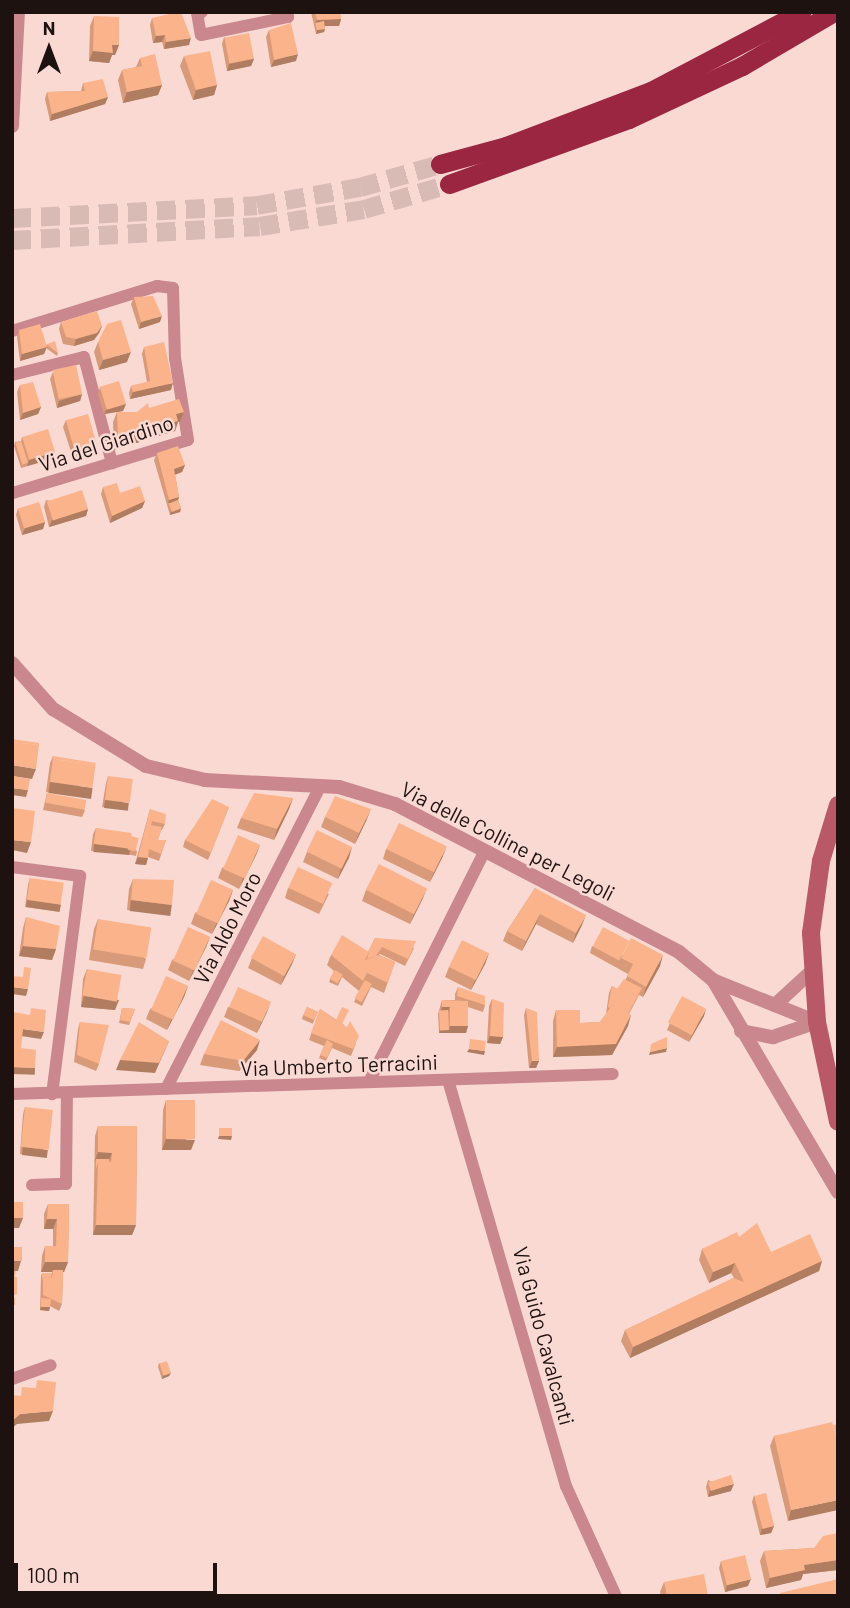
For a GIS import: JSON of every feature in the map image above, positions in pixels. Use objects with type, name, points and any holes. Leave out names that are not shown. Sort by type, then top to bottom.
[{"type":"highway","points":[[440,163],[640,95],[801,12]]},
{"type":"highway","points":[[449,184],[629,119],[834,12]]},
{"type":"main road","points":[[838,805],[816,885],[812,971],[817,1022],[838,1122]]},
{"type":"street","points":[[12,126],[18,12]]},
{"type":"street","points":[[202,12],[197,13],[201,35],[288,18],[287,12]]},
{"type":"street","name":"Via del Giardino","points":[[12,331],[157,286],[173,288],[175,358],[188,440],[12,493]]},
{"type":"street","points":[[12,375],[84,357],[112,463]]},
{"type":"street","name":"Via delle Colline per Legoli","points":[[12,663],[60,715],[146,766],[205,780],[321,785],[396,804],[678,952],[713,981]]},
{"type":"street","name":"Via Aldo Moro","points":[[166,1089],[321,785]]},
{"type":"street","points":[[369,1082],[484,852]]},
{"type":"street","points":[[12,867],[80,876],[52,1094]]},
{"type":"street","points":[[775,1005],[812,971]]},
{"type":"street","points":[[713,981],[817,1022]]},
{"type":"street","points":[[713,981],[838,1192]]},
{"type":"street","points":[[741,1031],[767,1038],[817,1022]]},
{"type":"street","name":"Via Umberto Terracini","points":[[12,1094],[612,1074]]},
{"type":"street","name":"Via Guido Cavalcanti","points":[[448,1080],[566,1486],[616,1596]]},
{"type":"street","points":[[32,1185],[66,1184],[68,1093]]},
{"type":"street","points":[[12,1379],[51,1365]]},
{"type":"building","points":[[181,12],[191,38],[166,42],[165,35],[156,36],[152,18]]},
{"type":"building","points":[[315,12],[340,12],[341,19],[317,20]]},
{"type":"building","points":[[94,16],[119,17],[119,45],[112,45],[113,53],[93,51]]},
{"type":"building","points":[[324,21],[325,29],[317,30],[315,23]]},
{"type":"building","points":[[291,23],[298,54],[274,60],[269,30]]},
{"type":"building","points":[[249,33],[254,59],[229,63],[224,38]]},
{"type":"building","points":[[210,51],[217,85],[196,90],[184,56]]},
{"type":"building","points":[[155,54],[162,85],[127,92],[122,70],[142,66],[140,58]]},
{"type":"building","points":[[103,79],[108,97],[52,114],[47,92],[85,91],[83,83]]},
{"type":"building","points":[[153,296],[162,316],[141,322],[134,297]]},
{"type":"building","points":[[97,311],[102,326],[97,333],[76,339],[66,337],[61,322]]},
{"type":"building","points":[[121,320],[131,352],[103,360],[98,342],[107,324]]},
{"type":"building","points":[[40,324],[47,347],[22,354],[19,330]]},
{"type":"building","points":[[55,341],[58,353],[47,344]]},
{"type":"building","points":[[164,342],[173,383],[133,392],[131,386],[150,381],[144,347]]},
{"type":"building","points":[[76,365],[82,394],[59,399],[53,370]]},
{"type":"building","points":[[119,381],[126,404],[107,410],[100,387]]},
{"type":"building","points":[[33,382],[41,407],[23,413],[20,385]]},
{"type":"building","points":[[179,399],[184,412],[176,414],[178,421],[118,439],[117,412],[137,412],[148,403],[149,408]]},
{"type":"building","points":[[88,414],[97,445],[75,451],[66,420]]},
{"type":"building","points":[[48,429],[55,452],[29,460],[22,437]]},
{"type":"building","points":[[21,441],[28,463],[22,465],[15,443]]},
{"type":"building","points":[[178,446],[185,465],[174,469],[179,497],[169,500],[157,453]]},
{"type":"building","points":[[117,483],[120,493],[140,486],[145,501],[112,516],[103,487]]},
{"type":"building","points":[[82,490],[88,509],[53,520],[47,501]]},
{"type":"building","points":[[178,500],[181,508],[172,512],[169,504]]},
{"type":"building","points":[[39,502],[45,522],[24,529],[18,508]]},
{"type":"building","points":[[12,739],[39,743],[39,745],[12,742]]},
{"type":"building","points":[[12,742],[39,745],[36,769],[12,765]]},
{"type":"building","points":[[53,756],[96,763],[53,759],[52,762]]},
{"type":"building","points":[[53,759],[96,765],[92,788],[50,782]]},
{"type":"building","points":[[12,776],[30,779],[28,790],[12,788]]},
{"type":"building","points":[[108,776],[133,779],[130,803],[105,800]]},
{"type":"building","points":[[47,793],[86,800],[85,810],[45,803]]},
{"type":"building","points":[[254,793],[293,798],[277,829],[241,818]]},
{"type":"building","points":[[335,796],[371,809],[359,833],[325,817]]},
{"type":"building","points":[[212,799],[229,807],[211,853],[185,840]]},
{"type":"building","points":[[12,808],[35,811],[31,842],[12,840]]},
{"type":"building","points":[[150,809],[166,814],[165,824],[152,821],[149,840],[166,840],[161,854],[149,849],[148,858],[138,857]]},
{"type":"building","points":[[399,823],[447,846],[434,872],[386,849]]},
{"type":"building","points":[[151,825],[162,827],[158,840],[149,840]]},
{"type":"building","points":[[96,828],[132,833],[129,849],[94,844]]},
{"type":"building","points":[[317,830],[352,847],[342,869],[306,852]]},
{"type":"building","points":[[238,835],[260,845],[245,879],[223,869]]},
{"type":"building","points":[[131,836],[139,838],[135,852],[128,850]]},
{"type":"building","points":[[379,864],[427,889],[414,914],[366,890]]},
{"type":"building","points":[[298,867],[332,883],[323,904],[288,888]]},
{"type":"building","points":[[30,878],[64,883],[61,905],[27,900]]},
{"type":"building","points":[[133,879],[174,880],[172,905],[131,900]]},
{"type":"building","points":[[211,880],[233,890],[218,924],[196,914]]},
{"type":"building","points":[[535,888],[586,915],[576,933],[540,914],[526,941],[507,931]]},
{"type":"building","points":[[26,917],[60,926],[56,949],[23,946]]},
{"type":"building","points":[[98,919],[151,927],[146,958],[93,950]]},
{"type":"building","points":[[188,927],[210,937],[195,971],[173,961]]},
{"type":"building","points":[[603,927],[629,941],[619,961],[593,946]]},
{"type":"building","points":[[342,935],[369,952],[365,960],[379,955],[395,962],[388,983],[367,973],[363,981],[331,955]]},
{"type":"building","points":[[263,936],[296,954],[284,976],[251,958]]},
{"type":"building","points":[[375,938],[416,941],[408,959],[382,947],[376,956],[367,959]]},
{"type":"building","points":[[631,938],[663,955],[646,987],[627,976],[633,964],[621,958]]},
{"type":"building","points":[[462,940],[489,953],[476,980],[449,967]]},
{"type":"building","points":[[24,967],[31,968],[28,989],[12,987],[12,976],[23,977]]},
{"type":"building","points":[[87,969],[121,975],[117,1002],[82,996]]},
{"type":"building","points":[[335,970],[343,975],[337,983],[330,978]]},
{"type":"building","points":[[166,976],[188,986],[173,1020],[151,1010]]},
{"type":"building","points":[[624,979],[642,988],[628,1014],[612,1005],[608,1007],[612,986],[617,989]]},
{"type":"building","points":[[365,980],[372,984],[361,1002],[355,998]]},
{"type":"building","points":[[238,987],[271,1002],[262,1022],[229,1007]]},
{"type":"building","points":[[458,987],[485,996],[485,1005],[457,996]]},
{"type":"building","points":[[682,996],[706,1009],[692,1035],[668,1022]]},
{"type":"building","points":[[492,999],[504,1003],[503,1037],[490,1036]]},
{"type":"building","points":[[442,1000],[468,1001],[468,1026],[450,1026],[450,1007],[442,1007]]},
{"type":"building","points":[[612,1005],[631,1015],[616,1044],[557,1047],[556,1010],[580,1010],[580,1023],[600,1022]]},
{"type":"building","points":[[307,1007],[318,1012],[314,1020],[303,1015]]},
{"type":"building","points":[[342,1007],[349,1010],[342,1024],[336,1020]]},
{"type":"building","points":[[31,1008],[46,1010],[44,1032],[23,1029],[21,1048],[36,1050],[35,1068],[12,1067],[13,1012],[30,1015]]},
{"type":"building","points":[[122,1008],[135,1009],[130,1022],[120,1020]]},
{"type":"building","points":[[526,1008],[537,1012],[539,1061],[532,1061]]},
{"type":"building","points":[[320,1009],[347,1027],[350,1021],[359,1036],[353,1049],[311,1033]]},
{"type":"building","points":[[439,1010],[448,1010],[449,1030],[440,1030]]},
{"type":"building","points":[[221,1020],[260,1040],[243,1061],[204,1054]]},
{"type":"building","points":[[80,1022],[109,1025],[99,1064],[77,1055]]},
{"type":"building","points":[[139,1022],[169,1041],[159,1063],[120,1060]]},
{"type":"building","points":[[667,1037],[667,1048],[650,1052],[651,1044]]},
{"type":"building","points":[[470,1039],[486,1041],[485,1051],[469,1049]]},
{"type":"building","points":[[327,1040],[333,1044],[327,1058],[320,1055]]},
{"type":"building","points":[[166,1100],[195,1100],[195,1139],[166,1139]]},
{"type":"building","points":[[25,1107],[53,1110],[49,1150],[21,1147]]},
{"type":"building","points":[[98,1126],[137,1126],[136,1225],[96,1225],[98,1162],[111,1162],[112,1153],[98,1152]]},
{"type":"building","points":[[219,1128],[232,1128],[232,1136],[219,1136]]},
{"type":"building","points":[[96,1159],[109,1159],[109,1162],[98,1162],[96,1169]]},
{"type":"building","points":[[12,1202],[23,1202],[23,1218],[12,1218]]},
{"type":"building","points":[[48,1204],[69,1204],[68,1262],[45,1262],[45,1246],[56,1246],[57,1219],[47,1219]]},
{"type":"building","points":[[757,1223],[771,1252],[810,1234],[822,1261],[633,1347],[625,1330],[733,1278],[744,1282],[735,1263],[713,1272],[702,1249],[737,1232],[739,1237]]},
{"type":"building","points":[[12,1247],[22,1247],[22,1261],[12,1261]]},
{"type":"building","points":[[53,1270],[63,1270],[62,1304],[43,1295],[43,1277],[52,1278]]},
{"type":"building","points":[[42,1273],[52,1273],[51,1278],[43,1277],[42,1281]]},
{"type":"building","points":[[12,1276],[17,1277],[17,1294],[12,1296]]},
{"type":"building","points":[[41,1298],[51,1299],[50,1307],[41,1307]]},
{"type":"building","points":[[167,1361],[171,1373],[163,1376],[159,1363]]},
{"type":"building","points":[[37,1380],[56,1382],[53,1411],[20,1414],[12,1421],[12,1395],[21,1396],[22,1387],[36,1388]]},
{"type":"building","points":[[832,1422],[838,1444],[838,1500],[791,1510],[774,1436]]},
{"type":"building","points":[[838,1424],[838,1444],[833,1425]]},
{"type":"building","points":[[731,1475],[734,1484],[711,1491],[708,1482]]},
{"type":"building","points":[[766,1493],[774,1526],[763,1529],[754,1496]]},
{"type":"building","points":[[838,1533],[838,1560],[804,1565],[805,1570],[770,1578],[764,1551],[814,1548],[823,1536]]},
{"type":"building","points":[[745,1555],[751,1579],[727,1585],[721,1561]]},
{"type":"building","points":[[704,1574],[708,1596],[667,1596],[664,1582]]},
{"type":"building","points":[[838,1579],[838,1596],[781,1596],[780,1593]]},
{"type":"tunnel","points":[[12,218],[257,205],[360,187],[440,164]]},
{"type":"tunnel","points":[[12,240],[260,226],[364,209],[449,184]]}]
